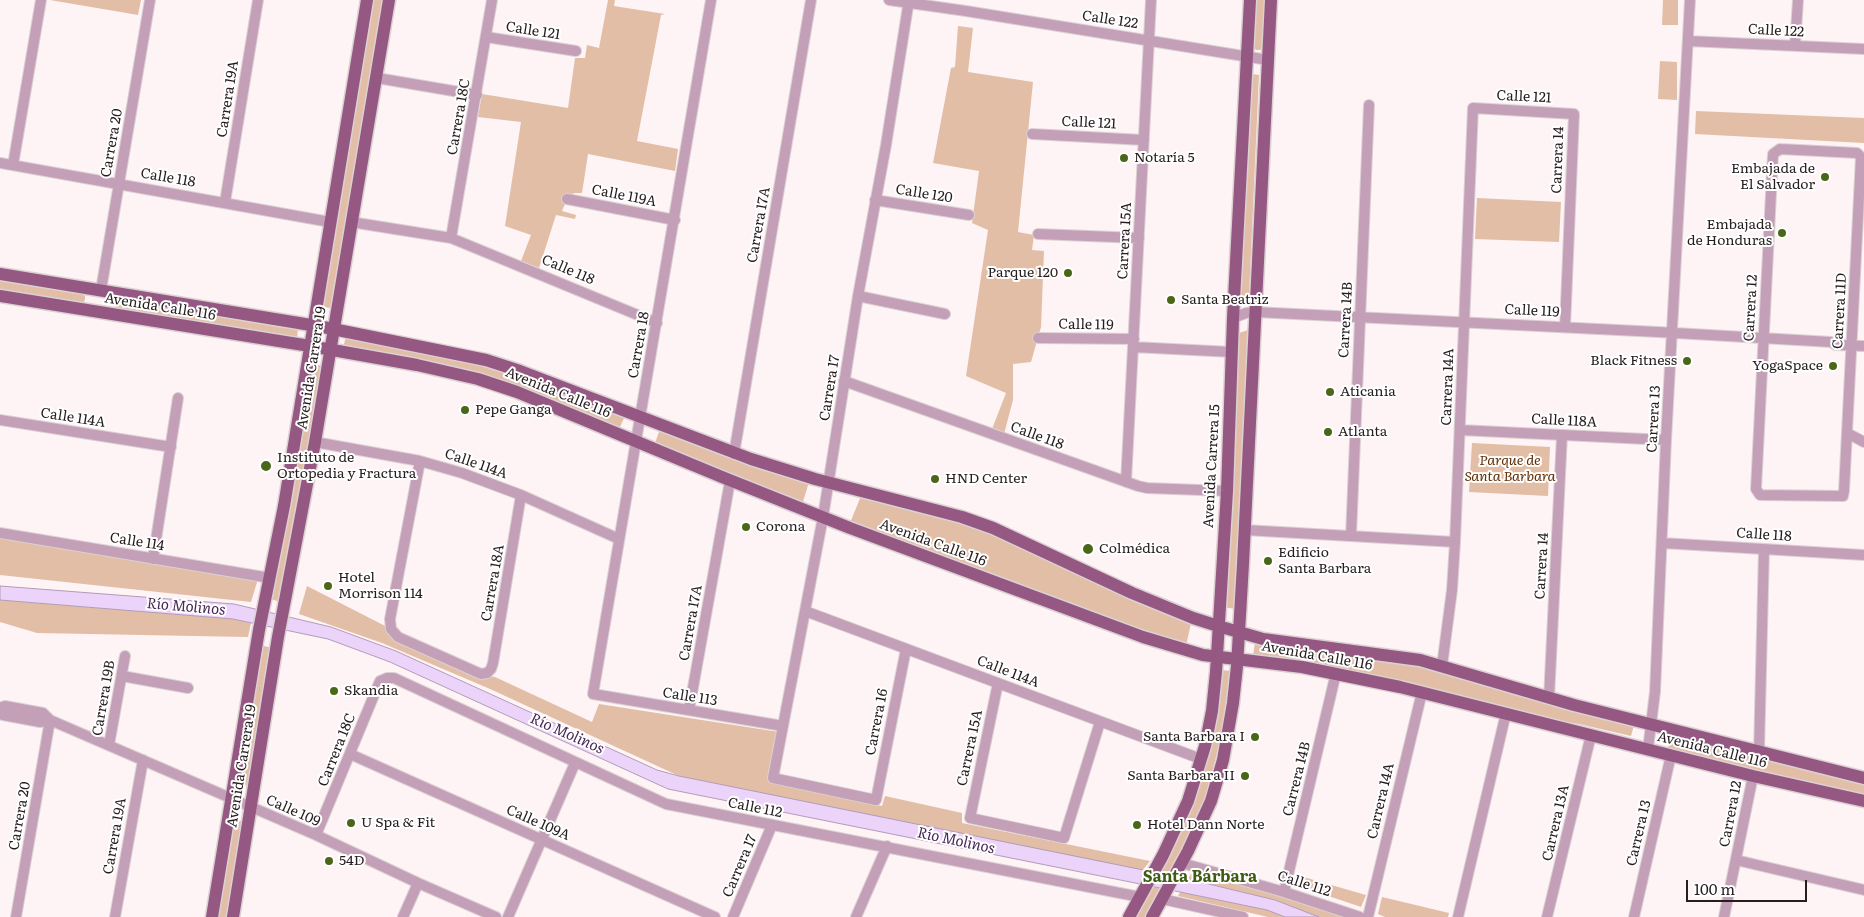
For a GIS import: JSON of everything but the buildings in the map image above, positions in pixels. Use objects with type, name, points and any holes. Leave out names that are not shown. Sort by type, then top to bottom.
[{"type":"main road","name":"Avenida Carrera 19","points":[[212,917],[259,630],[282,515],[367,0]]},
{"type":"main road","name":"Avenida Carrera 19","points":[[233,917],[279,631],[315,442],[389,0]]},
{"type":"main road","name":"Avenida Carrera 15","points":[[1129,917],[1159,863],[1188,800],[1201,759],[1212,711],[1226,491],[1250,0]]},
{"type":"main road","points":[[1152,917],[1201,825],[1216,786],[1230,728],[1238,659],[1271,0]]},
{"type":"main road","name":"Avenida Calle 116","points":[[0,274],[334,328],[486,360],[641,417],[734,454],[829,483],[962,517],[992,528],[1132,593],[1218,626],[1263,639],[1396,655],[1442,666],[1549,698],[1864,778]]},
{"type":"main road","points":[[32,302],[99,306],[102,303],[102,290]]},
{"type":"main road","name":"Avenida Calle 116","points":[[0,296],[310,346],[417,365],[478,379],[518,392],[730,481],[823,517],[1116,628],[1198,654],[1284,664],[1336,673],[1422,692],[1753,776],[1864,801]]},
{"type":"street","points":[[13,165],[41,0]]},
{"type":"street","name":"Carrera 20","points":[[102,290],[150,0]]},
{"type":"street","name":"Carrera 19A","points":[[225,202],[258,0]]},
{"type":"street","name":"Carrera 18C","points":[[451,238],[492,0]]},
{"type":"street","name":"Carrera 18","points":[[593,694],[711,0]]},
{"type":"street","name":"Carrera 17A","points":[[734,454],[811,0]]},
{"type":"street","name":"Calle 122","points":[[889,0],[1268,60]]},
{"type":"street","name":"Carrera 15A","points":[[1126,482],[1151,0]]},
{"type":"street","name":"Carrera 13","points":[[1648,749],[1656,692],[1666,440],[1690,0]]},
{"type":"street","points":[[1795,46],[1798,0]]},
{"type":"street","name":"Carrera 17","points":[[773,778],[829,483],[858,296],[909,2]]},
{"type":"street","name":"Calle 121","points":[[486,37],[576,51]]},
{"type":"street","name":"Calle 122","points":[[1688,41],[1864,49]]},
{"type":"street","points":[[383,79],[477,95]]},
{"type":"street","name":"Carrera 14B","points":[[1351,536],[1369,104]]},
{"type":"street","name":"Calle 121","points":[[1473,108],[1574,114]]},
{"type":"street","name":"Carrera 14A","points":[[1442,666],[1452,590],[1455,542],[1473,108]]},
{"type":"street","name":"Carrera 14","points":[[1565,327],[1574,114]]},
{"type":"street","name":"Calle 121","points":[[1032,134],[1144,140]]},
{"type":"street","name":"Carrera 12","points":[[1843,496],[1760,495],[1756,489],[1773,154],[1780,149],[1857,153],[1860,157]]},
{"type":"street","name":"Carrera 11D","points":[[1843,496],[1861,206],[1860,157]]},
{"type":"street","name":"Calle 118","points":[[0,163],[330,222]]},
{"type":"street","name":"Calle 119A","points":[[567,199],[675,220]]},
{"type":"street","name":"Calle 120","points":[[876,200],[969,214]]},
{"type":"street","name":"Calle 118","points":[[351,222],[451,238],[657,323]]},
{"type":"street","points":[[1038,234],[1139,238]]},
{"type":"street","points":[[858,296],[945,314]]},
{"type":"street","name":"Calle 119","points":[[1233,318],[1255,312],[1673,332],[1831,342],[1836,344],[1864,342]]},
{"type":"street","name":"Calle 119","points":[[1038,338],[1134,343],[1232,352]]},
{"type":"street","name":"Calle 119","points":[[1852,343],[1864,346]]},
{"type":"street","name":"Calle 118","points":[[844,381],[1126,482],[1147,488],[1226,491]]},
{"type":"street","points":[[153,559],[178,398]]},
{"type":"street","name":"Calle 114A","points":[[0,420],[171,447]]},
{"type":"street","name":"Calle 118A","points":[[1460,430],[1666,440]]},
{"type":"street","points":[[1847,433],[1864,442]]},
{"type":"street","name":"Carrera 14","points":[[1549,698],[1562,435]]},
{"type":"street","name":"Calle 114A","points":[[315,442],[420,461],[462,473],[522,495],[619,539]]},
{"type":"street","name":"Carrera 18A","points":[[420,461],[390,619],[391,629],[398,637],[481,674],[488,673],[493,663],[522,495]]},
{"type":"street","name":"Carrera 17A","points":[[690,710],[730,481]]},
{"type":"street","points":[[1245,530],[1455,542]]},
{"type":"street","name":"Calle 114","points":[[0,533],[270,578]]},
{"type":"street","name":"Calle 118","points":[[1662,543],[1864,555]]},
{"type":"street","points":[[1759,752],[1764,548]]},
{"type":"street","name":"Calle 114A","points":[[805,611],[1201,759]]},
{"type":"street","name":"Carrera 16","points":[[773,778],[876,800],[906,649]]},
{"type":"street","name":"Carrera 19B","points":[[109,745],[125,656]]},
{"type":"street","name":"Carrera 14B","points":[[1284,892],[1336,673]]},
{"type":"street","points":[[122,676],[188,688]]},
{"type":"street","name":"Carrera 18C","points":[[316,835],[377,688],[380,682],[387,678]]},
{"type":"street","name":"Calle 112","points":[[387,678],[394,678],[405,682],[666,804],[1143,892]]},
{"type":"street","name":"Carrera 15A","points":[[998,683],[970,818],[1064,838],[1100,722]]},
{"type":"street","name":"Carrera 14A","points":[[1368,917],[1422,692]]},
{"type":"street","name":"Calle 113","points":[[593,694],[783,726]]},
{"type":"street","name":"Calle 109","points":[[0,708],[5,706],[43,713],[50,720],[316,835],[418,884],[496,917]]},
{"type":"street","name":"Calle 109","points":[[0,713],[40,722],[50,720]]},
{"type":"street","points":[[1458,917],[1506,713]]},
{"type":"street","name":"Carrera 20","points":[[16,917],[50,720]]},
{"type":"street","name":"Carrera 13A","points":[[1547,917],[1592,735]]},
{"type":"street","name":"Calle 109A","points":[[350,754],[715,917]]},
{"type":"street","name":"Carrera 13","points":[[1634,917],[1671,755]]},
{"type":"street","name":"Carrera 19A","points":[[115,917],[143,760]]},
{"type":"street","points":[[508,917],[540,839],[575,763]]},
{"type":"street","name":"Carrera 12","points":[[1724,917],[1753,776]]},
{"type":"street","name":"Carrera 17","points":[[733,917],[772,825]]},
{"type":"street","points":[[856,917],[887,846]]},
{"type":"street","points":[[1736,860],[1864,890]]},
{"type":"street","name":"Calle 112","points":[[1180,865],[1284,892],[1360,917]]},
{"type":"street","points":[[404,917],[418,884]]},
{"type":"street","points":[[1164,896],[1243,917]]},
{"type":"green space","points":[[50,0],[141,0],[138,15]]},
{"type":"green space","points":[[373,0],[384,0],[332,308],[322,307]]},
{"type":"green space","points":[[608,0],[615,0],[614,6],[665,14],[661,15],[637,141],[678,149],[675,171],[588,154],[582,193],[574,193],[567,199],[562,211],[576,215],[575,219],[556,215],[539,268],[521,261],[531,235],[505,226],[521,122],[478,117],[482,94],[568,108],[575,58],[585,58],[587,45],[599,48]]},
{"type":"green space","points":[[1256,0],[1266,0],[1263,47],[1260,50],[1256,50],[1253,46]]},
{"type":"green space","points":[[1663,0],[1678,0],[1678,25],[1662,25]]},
{"type":"green space","points":[[958,26],[973,28],[968,72],[1033,82],[1018,232],[1034,235],[1032,250],[1044,251],[1041,327],[1031,362],[1013,364],[1013,400],[1004,434],[992,429],[1006,393],[966,376],[988,230],[972,223],[979,171],[933,163],[951,68],[955,67]]},
{"type":"green space","points":[[1660,61],[1677,62],[1677,100],[1658,99]]},
{"type":"green space","points":[[1252,74],[1259,75],[1249,297],[1238,297]]},
{"type":"green space","points":[[1696,111],[1864,118],[1864,143],[1695,134]]},
{"type":"green space","points":[[1477,198],[1561,202],[1559,242],[1475,239]]},
{"type":"green space","points":[[0,279],[80,292],[85,296],[85,299],[84,302],[41,299],[0,293]]},
{"type":"green space","points":[[116,297],[298,327],[297,339],[115,311]]},
{"type":"green space","points":[[1248,330],[1235,609],[1224,607],[1236,334]]},
{"type":"green space","points":[[346,336],[485,364],[625,416],[619,429],[567,407],[343,348]]},
{"type":"green space","points":[[311,364],[324,366],[281,602],[270,599]]},
{"type":"green space","points":[[660,429],[809,482],[802,505],[654,446]]},
{"type":"green space","name":"Parque de Santa Barbara","points":[[1472,443],[1550,447],[1548,496],[1469,492]]},
{"type":"green space","points":[[861,496],[964,523],[1024,547],[1191,623],[1186,646],[1142,633],[850,523]]},
{"type":"green space","points":[[0,535],[258,579],[251,602],[0,575]]},
{"type":"green space","points":[[307,586],[479,674],[495,677],[592,722],[599,704],[779,732],[773,782],[882,806],[885,796],[962,813],[962,823],[1150,861],[1142,871],[679,776],[490,689],[382,643],[299,614]]},
{"type":"green space","points":[[0,600],[233,619],[251,623],[248,637],[37,633],[0,622]]},
{"type":"green space","points":[[1255,642],[1416,664],[1634,725],[1631,736],[1253,656]]},
{"type":"green space","points":[[260,645],[272,648],[248,786],[237,783]]},
{"type":"green space","points":[[1221,670],[1232,671],[1227,714],[1203,808],[1170,876],[1159,874],[1182,829],[1192,803]]},
{"type":"green space","points":[[1671,734],[1864,782],[1864,797],[1668,749]]},
{"type":"green space","points":[[233,819],[245,822],[229,917],[217,917]]},
{"type":"green space","points":[[1193,871],[1277,892],[1344,917],[1319,917],[1275,900],[1188,879]]},
{"type":"green space","points":[[1300,876],[1366,895],[1361,907],[1296,885]]},
{"type":"green space","points":[[1152,887],[1162,888],[1147,917],[1135,917]]},
{"type":"green space","points":[[1180,892],[1267,910],[1285,917],[1268,917],[1178,896]]},
{"type":"green space","points":[[1382,897],[1449,913],[1448,917],[1385,917],[1378,914]]},
{"type":"water","name":"Río Molinos","points":[[0,586],[234,604],[331,627],[396,651],[657,770],[1188,879],[1275,900],[1319,917],[1285,917],[1267,910],[668,789],[390,662],[328,639],[233,619],[0,600]]},
{"type":"place","name":"Notaría 5","points":[[1124,158]]},
{"type":"place","name":"Embajada de El Salvador","points":[[1825,177]]},
{"type":"place","name":"Embajada de Honduras","points":[[1782,233]]},
{"type":"place","name":"Parque 120","points":[[1068,273]]},
{"type":"place","name":"Santa Beatriz","points":[[1171,300]]},
{"type":"place","name":"Black Fitness","points":[[1687,361]]},
{"type":"place","name":"YogaSpace","points":[[1833,366]]},
{"type":"place","name":"Aticania","points":[[1330,392]]},
{"type":"place","name":"Pepe Ganga","points":[[465,410]]},
{"type":"place","name":"Atlanta","points":[[1328,432]]},
{"type":"place","name":"Instituto de Ortopedia y Fractura","points":[[266,466]]},
{"type":"place","name":"HND Center","points":[[935,479]]},
{"type":"place","name":"Corona","points":[[746,527]]},
{"type":"place","name":"Colmédica","points":[[1088,549]]},
{"type":"place","name":"Edificio Santa Barbara","points":[[1268,561]]},
{"type":"place","name":"Hotel Morrison 114","points":[[328,586]]},
{"type":"place","name":"Skandia","points":[[334,691]]},
{"type":"place","name":"Santa Barbara I","points":[[1255,737]]},
{"type":"place","name":"Santa Barbara II","points":[[1245,776]]},
{"type":"place","name":"U Spa & Fit","points":[[351,823]]},
{"type":"place","name":"Hotel Dann Norte","points":[[1137,825]]},
{"type":"place","name":"54D","points":[[329,861]]},
{"type":"district","name":"Santa Bárbara","points":[[1200,877]]}]
